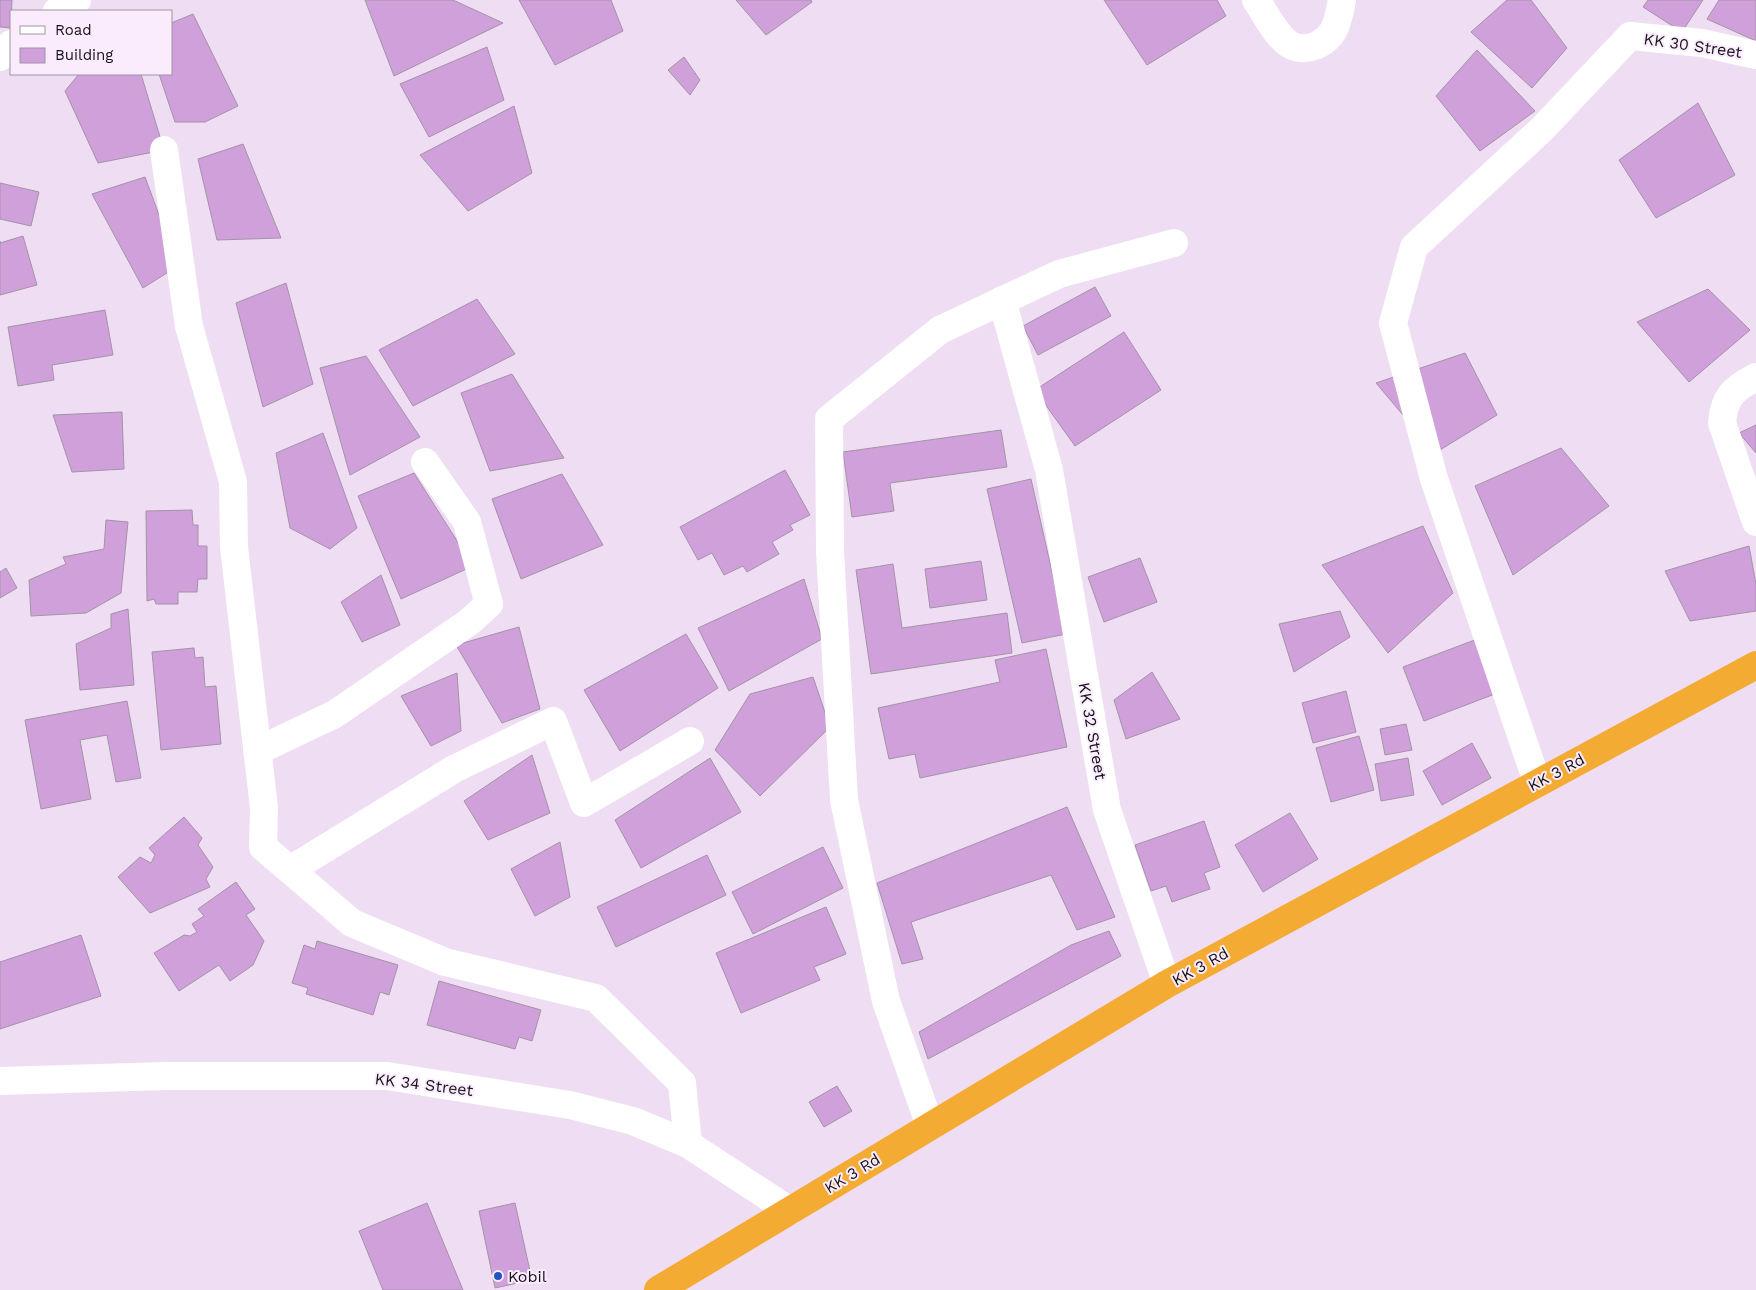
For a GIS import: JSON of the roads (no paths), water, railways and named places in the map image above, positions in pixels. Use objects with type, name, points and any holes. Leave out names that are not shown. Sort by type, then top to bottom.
[{"type":"highway","name":"KK 3 Rd","points":[[658,1290],[1167,984],[1756,665]]},
{"type":"street","points":[[59,10],[77,0]]},
{"type":"street","points":[[1256,0],[1289,44],[1301,49],[1312,48],[1325,40],[1335,29],[1342,0]]},
{"type":"street","name":"KK 30 Street","points":[[1538,782],[1434,479],[1393,323],[1414,247],[1542,129],[1630,36],[1702,43],[1756,55]]},
{"type":"street","points":[[0,57],[10,45]]},
{"type":"street","points":[[164,150],[189,326],[233,482],[234,547],[264,808],[263,847],[352,923],[445,962],[596,998],[682,1083],[688,1144]]},
{"type":"street","points":[[930,1126],[886,1001],[844,800],[830,550],[829,418],[940,330],[1059,274],[1174,243]]},
{"type":"street","name":"KK 32 Street","points":[[1002,300],[1049,470],[1107,810],[1167,984]]},
{"type":"street","points":[[1756,377],[1732,392],[1723,406],[1722,423],[1756,522]]},
{"type":"street","points":[[257,751],[335,714],[469,622],[489,604],[467,522],[425,462]]},
{"type":"street","points":[[290,870],[454,769],[553,721],[584,803],[690,741]]},
{"type":"street","name":"KK 34 Street","points":[[0,1081],[166,1076],[387,1076],[570,1105],[633,1121],[688,1144],[790,1211]]},
{"type":"place","name":"Kobil","points":[[498,1276]]}]
